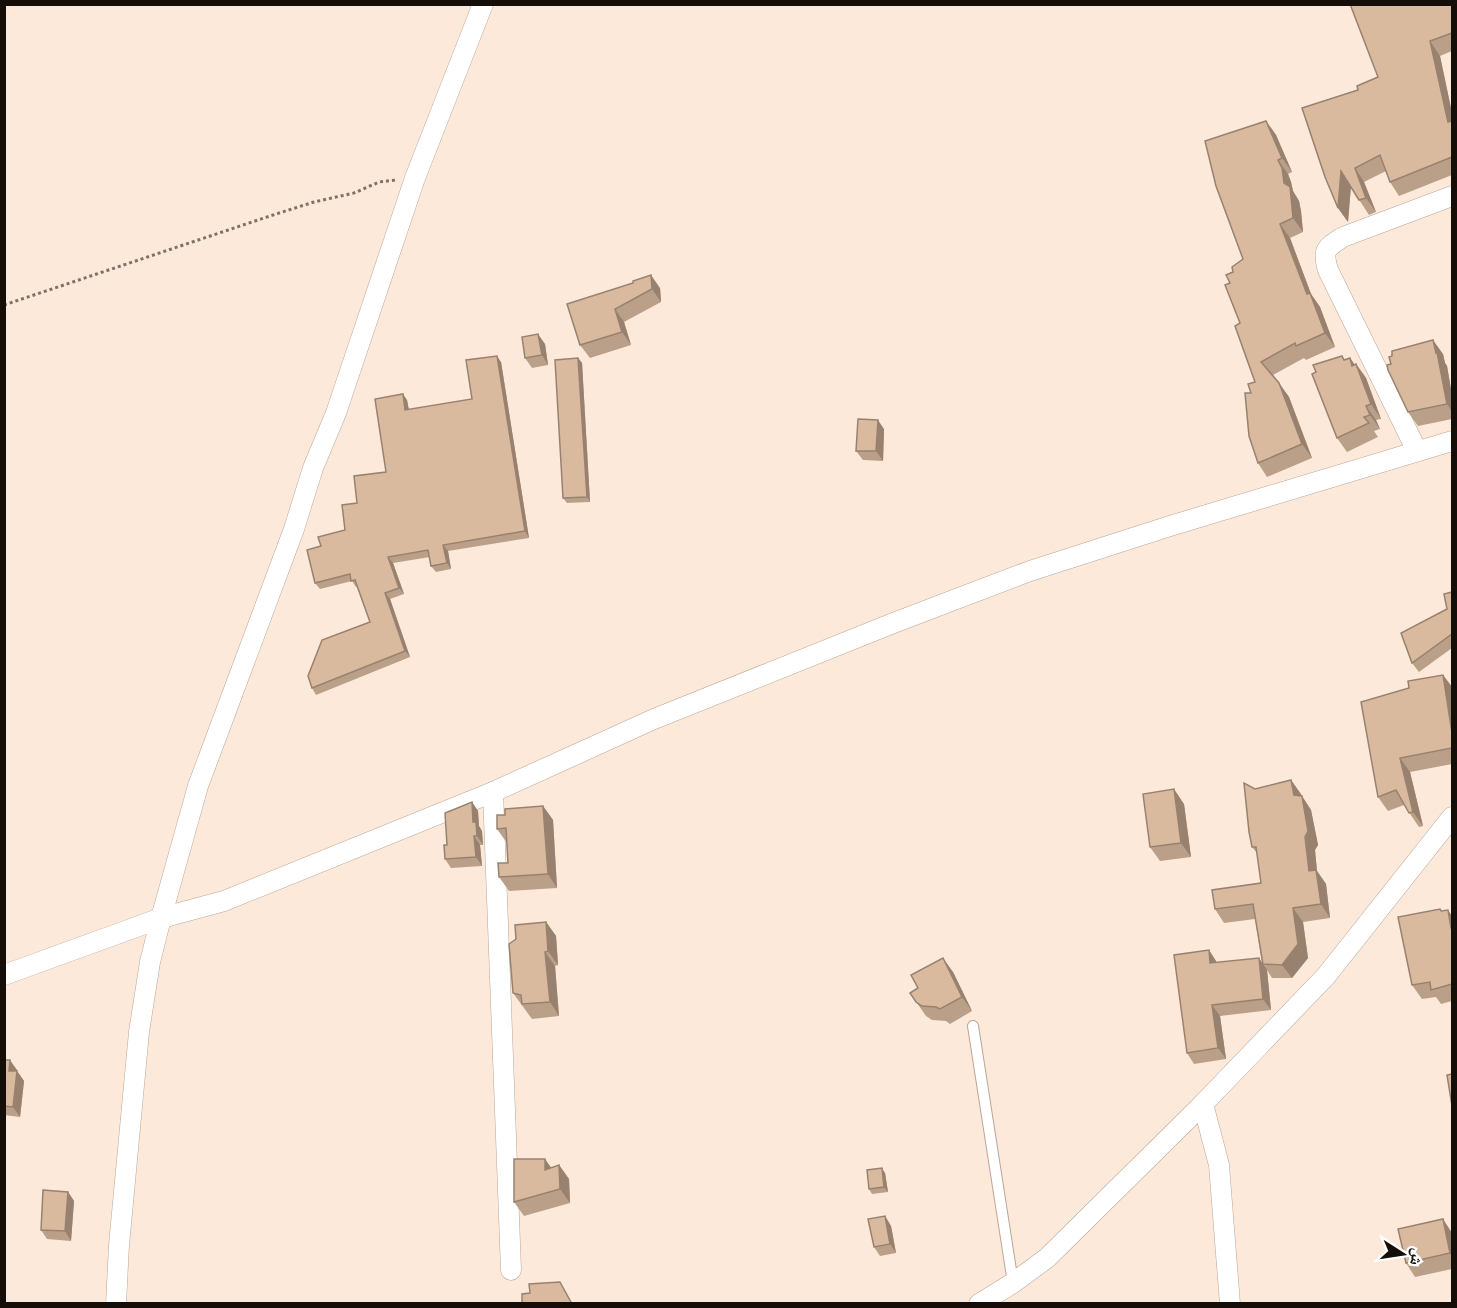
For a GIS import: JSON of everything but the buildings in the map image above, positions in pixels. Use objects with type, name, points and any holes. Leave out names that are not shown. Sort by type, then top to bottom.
[{"type":"street","points":[[116,1304],[119,1245],[139,1032],[150,962],[198,786],[294,529],[313,468],[336,413],[416,178],[483,4]]},
{"type":"street","points":[[1417,451],[1328,270],[1324,257],[1328,247],[1343,237],[1452,196]]},
{"type":"street","points":[[4,975],[161,918],[224,901],[493,792],[654,719],[885,626],[1030,571],[1452,441]]},
{"type":"street","points":[[493,792],[511,1270]]},
{"type":"street","points":[[979,1304],[1047,1258],[1203,1104],[1326,976],[1452,818]]},
{"type":"street","points":[[1203,1104],[1219,1165],[1230,1304]]},
{"type":"lane","points":[[973,1026],[1013,1282]]},
{"type":"path","points":[[4,305],[314,202],[354,193],[379,182],[416,178]]}]
